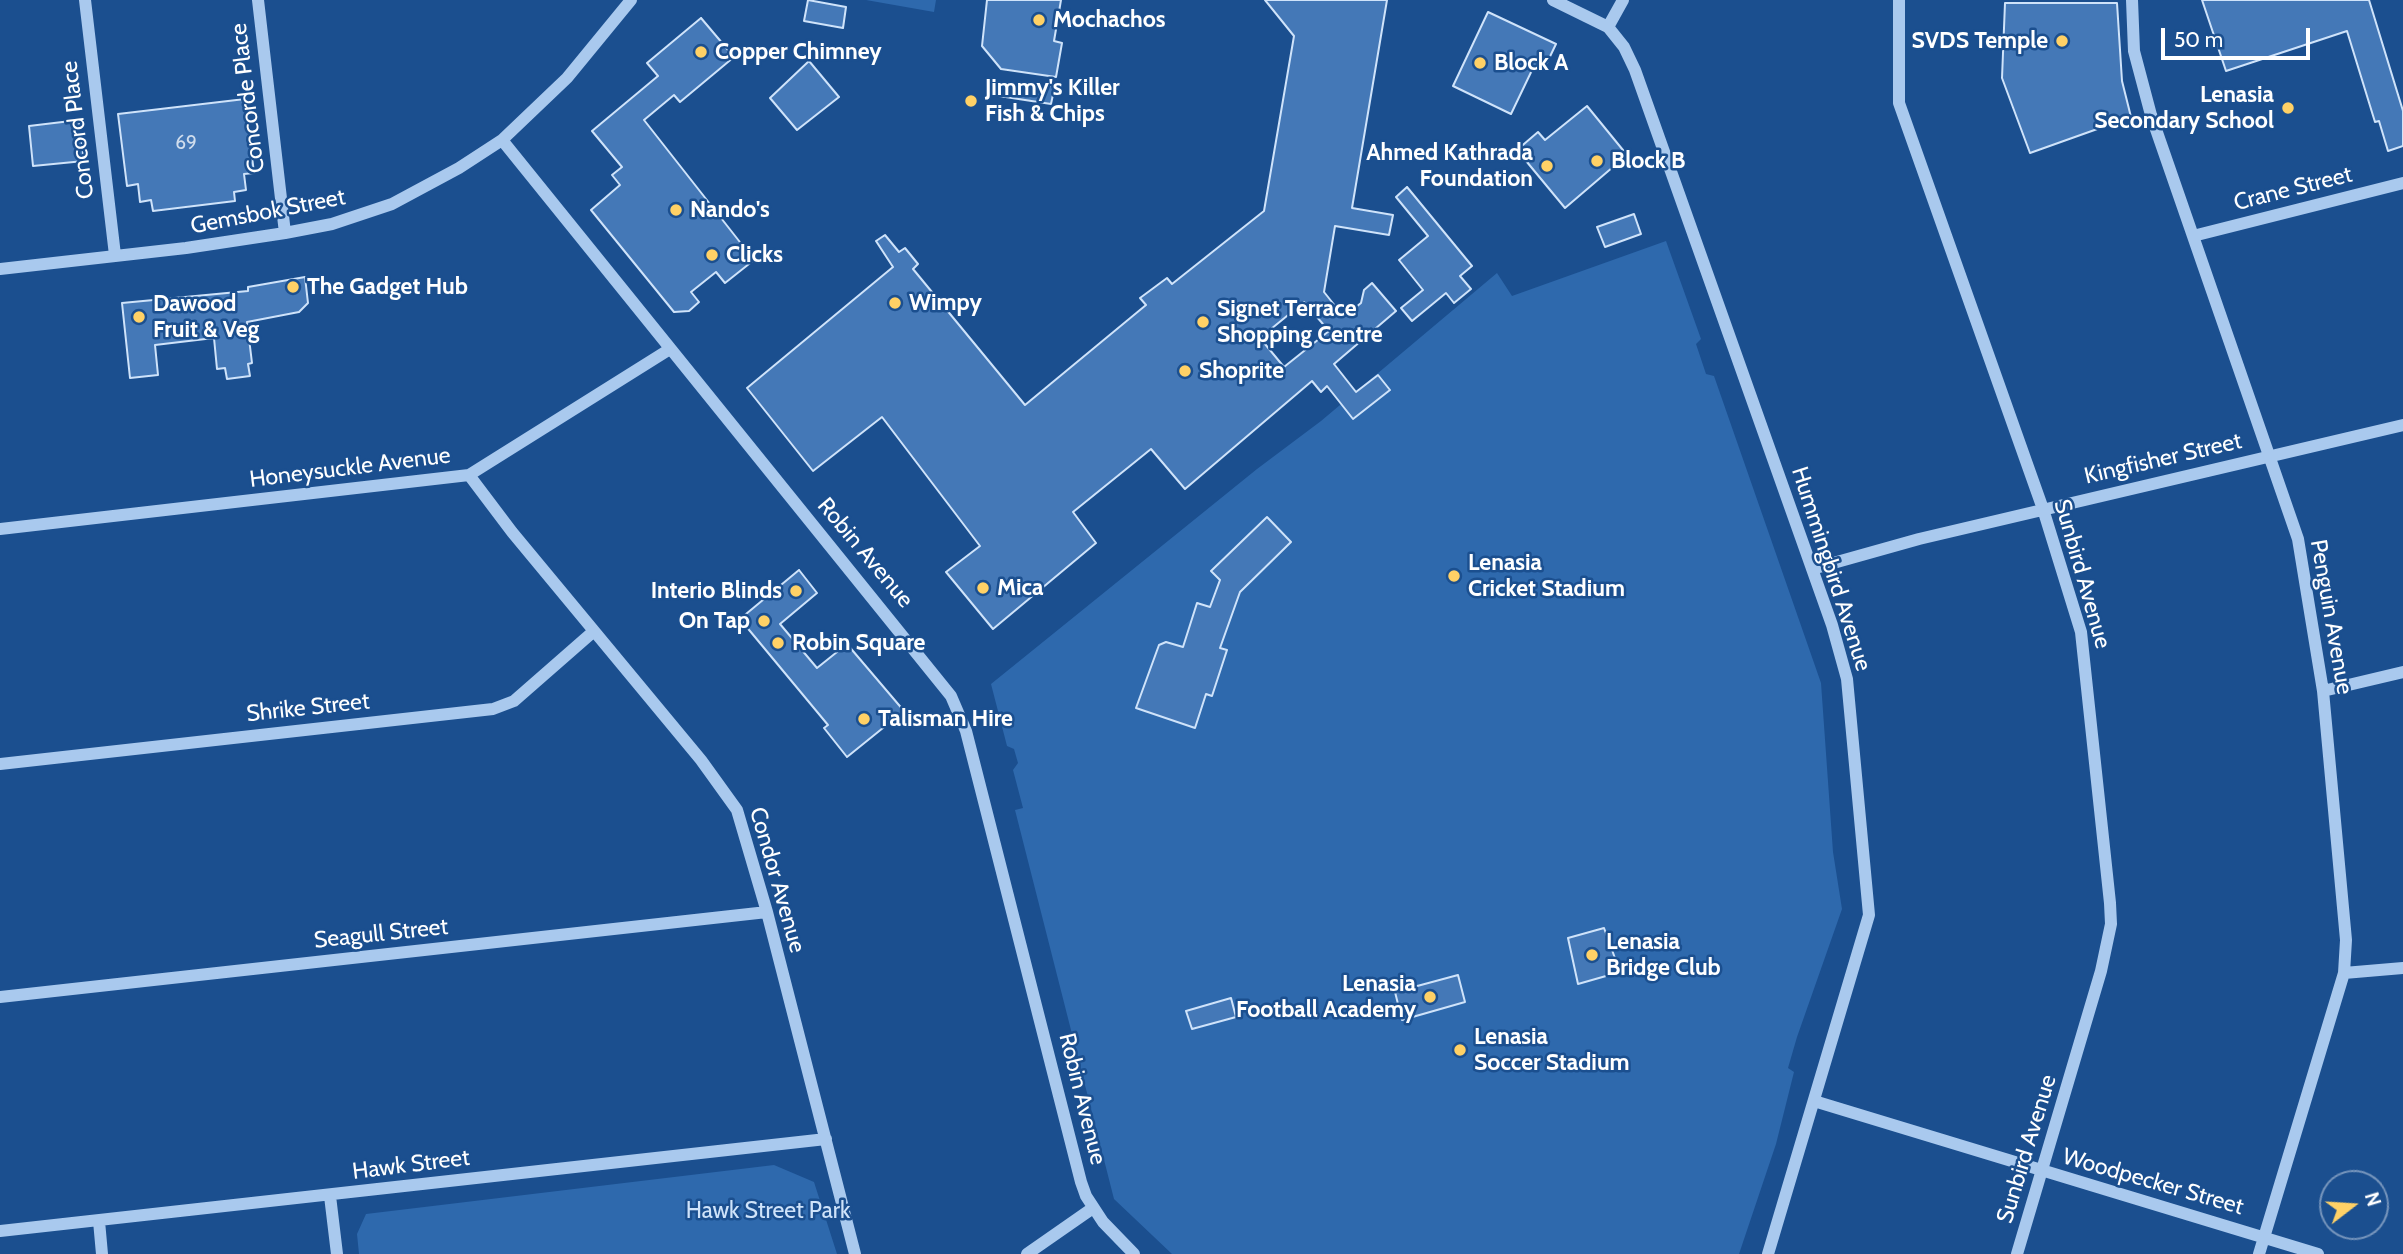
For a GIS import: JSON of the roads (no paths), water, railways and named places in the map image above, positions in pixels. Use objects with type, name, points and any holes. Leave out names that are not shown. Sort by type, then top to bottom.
[{"type":"street","name":"Concord Place","points":[[85,0],[115,256]]},
{"type":"street","name":"Concorde Place","points":[[258,0],[285,233]]},
{"type":"street","name":"Gemsbok Street","points":[[0,269],[285,233],[331,224],[392,204],[502,141],[567,78],[631,0]]},
{"type":"street","points":[[1553,0],[1608,27],[1623,0]]},
{"type":"street","name":"Sunbird Avenue","points":[[1899,0],[1899,103],[2071,593],[2086,659],[2111,924],[2101,971],[2017,1254]]},
{"type":"street","name":"Penguin Avenue","points":[[2132,0],[2138,70],[2151,115],[2298,539],[2323,691],[2346,940],[2344,973],[2300,1127],[2259,1254]]},
{"type":"street","name":"Hummingbird Avenue","points":[[1608,27],[1624,47],[1635,70],[1812,569],[1847,679],[1870,901],[1866,928],[1768,1254]]},
{"type":"street","name":"Robin Avenue","points":[[502,141],[917,650],[957,707],[966,731],[1030,972],[1081,1182],[1093,1208],[1134,1254]]},
{"type":"street","name":"Crane Street","points":[[2193,236],[2403,183]]},
{"type":"street","name":"Honeysuckle Avenue","points":[[0,528],[469,475],[670,349]]},
{"type":"street","name":"Kingfisher Street","points":[[1812,569],[2043,509],[2403,425]]},
{"type":"street","name":"Condor Avenue","points":[[469,475],[701,760],[737,810],[767,912],[856,1254]]},
{"type":"street","name":"Shrike Street","points":[[0,764],[504,706],[594,631]]},
{"type":"street","points":[[2323,691],[2403,672]]},
{"type":"street","name":"Seagull Street","points":[[0,997],[767,912]]},
{"type":"street","points":[[2344,973],[2403,968]]},
{"type":"street","name":"Woodpecker Street","points":[[1814,1101],[2318,1254]]},
{"type":"street","name":"Hawk Street","points":[[0,1231],[826,1139]]},
{"type":"street","points":[[330,1196],[337,1254]]},
{"type":"street","points":[[1027,1254],[1093,1208]]},
{"type":"street","points":[[99,1221],[102,1254]]},
{"type":"place","name":"Mochachos","points":[[1039,20]]},
{"type":"place","name":"SVDS Temple","points":[[2062,41]]},
{"type":"place","name":"Copper Chimney","points":[[701,52]]},
{"type":"place","name":"Block A","points":[[1480,63]]},
{"type":"place","name":"Jimmy's Killer Fish & Chips","points":[[971,101]]},
{"type":"place","name":"Lenasia Secondary School","points":[[2288,108]]},
{"type":"place","name":"Block B","points":[[1597,161]]},
{"type":"place","name":"Ahmed Kathrada Foundation","points":[[1547,166]]},
{"type":"place","name":"Nando's","points":[[676,210]]},
{"type":"place","name":"Clicks","points":[[712,255]]},
{"type":"place","name":"The Gadget Hub","points":[[293,287]]},
{"type":"place","name":"Wimpy","points":[[895,303]]},
{"type":"place","name":"Dawood Fruit & Veg","points":[[139,317]]},
{"type":"place","name":"Signet Terrace Shopping Centre","points":[[1203,322]]},
{"type":"place","name":"Shoprite","points":[[1185,371]]},
{"type":"place","name":"Lenasia Cricket Stadium","points":[[1454,576]]},
{"type":"place","name":"Mica","points":[[983,588]]},
{"type":"place","name":"Interio Blinds","points":[[796,591]]},
{"type":"place","name":"On Tap","points":[[764,621]]},
{"type":"place","name":"Robin Square","points":[[778,643]]},
{"type":"place","name":"Talisman Hire","points":[[864,719]]},
{"type":"place","name":"Lenasia Bridge Club","points":[[1592,955]]},
{"type":"place","name":"Lenasia Football Academy","points":[[1430,997]]},
{"type":"place","name":"Lenasia Soccer Stadium","points":[[1460,1050]]},
{"type":"park label","name":"Hawk Street Park","points":[[768,1211]]}]
